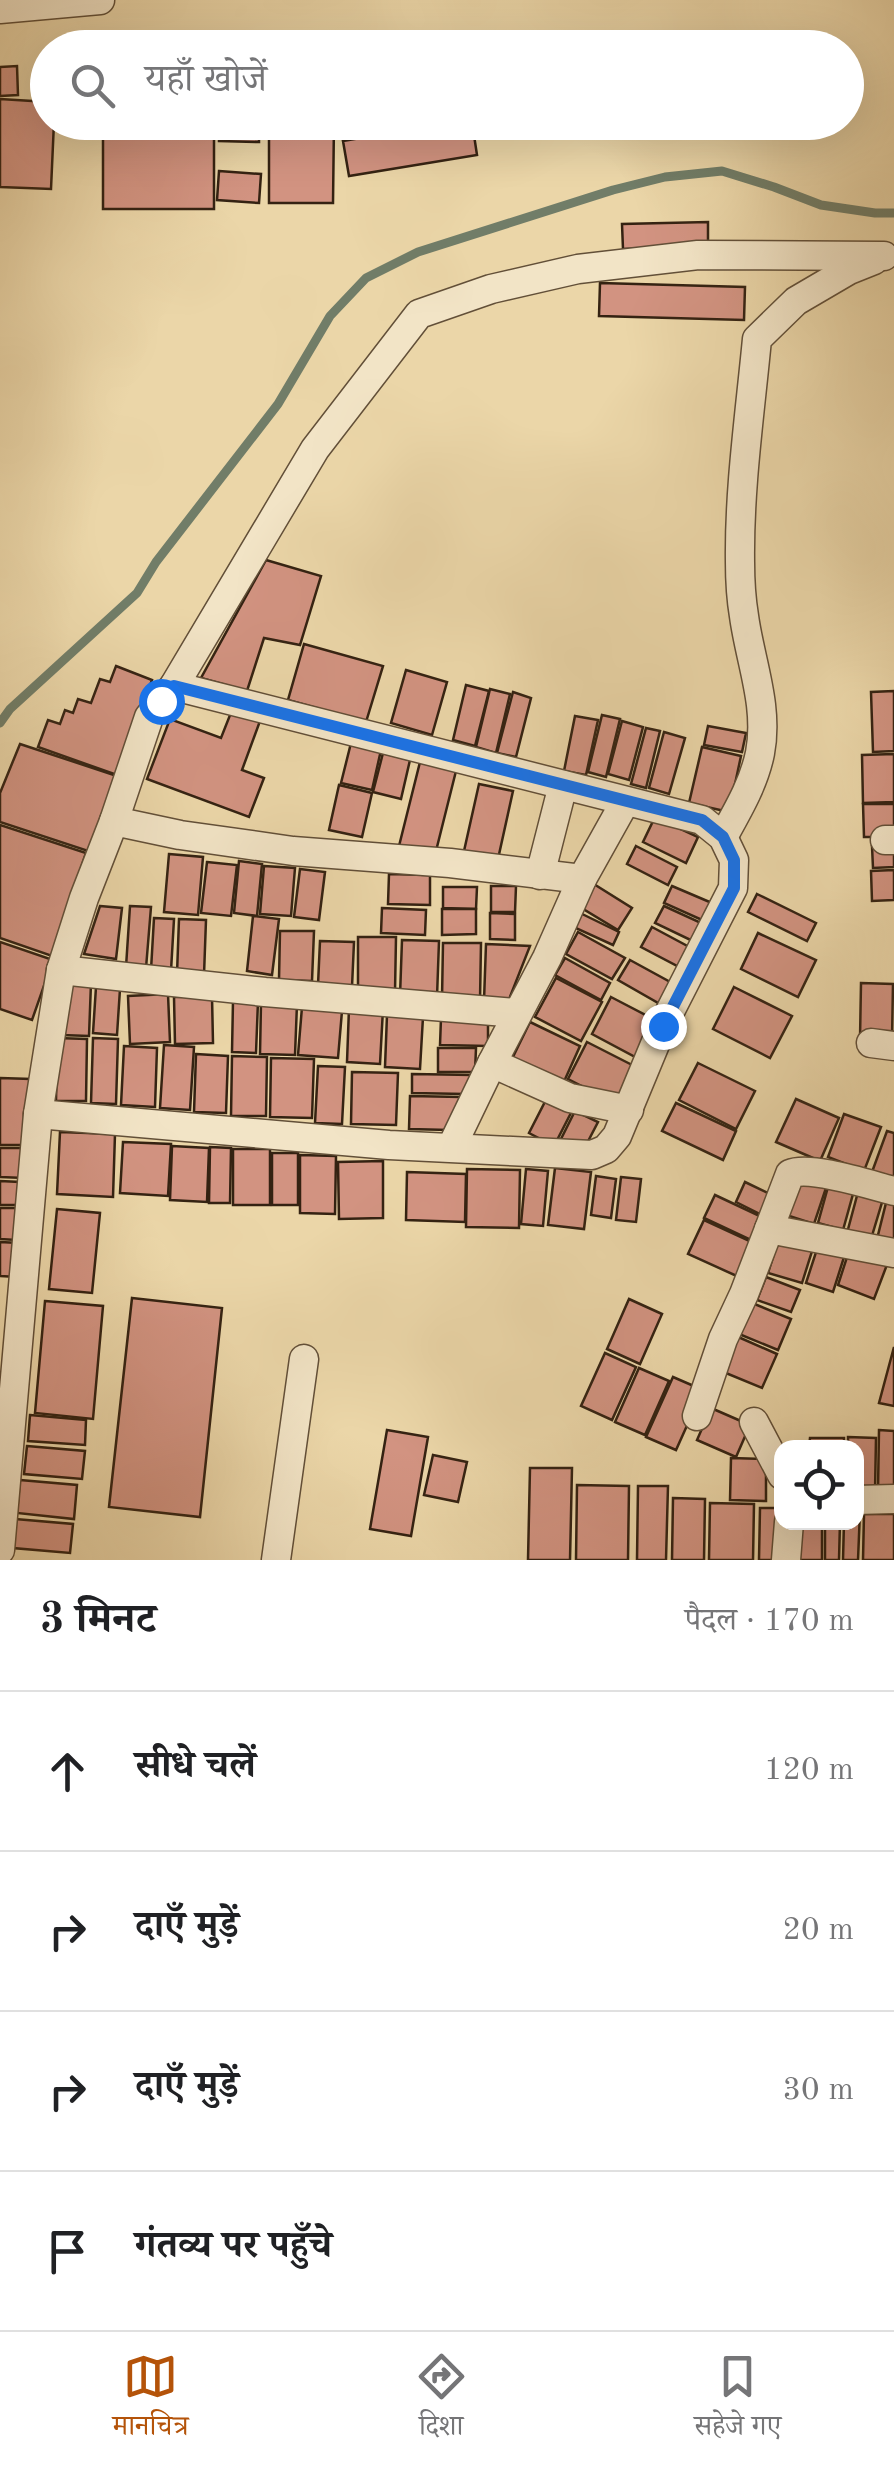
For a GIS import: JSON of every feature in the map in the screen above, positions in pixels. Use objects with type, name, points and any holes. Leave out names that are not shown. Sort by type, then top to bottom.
[{"type":"street","points":[[0,9],[100,0]]},
{"type":"street","points":[[0,1550],[38,1114],[61,970],[150,717],[174,686],[315,449],[419,314],[491,289],[578,269],[698,254],[889,254]]},
{"type":"street","points":[[723,837],[745,797],[760,753],[760,693],[744,615],[740,566],[740,520],[757,340],[796,301],[849,270],[889,254]]},
{"type":"street","points":[[38,1114],[389,1145],[592,1155],[606,1149],[617,1136],[663,1026],[734,888],[734,860],[723,837],[702,820],[174,686]]},
{"type":"street","points":[[540,875],[563,785]]},
{"type":"street","points":[[452,1146],[582,879],[625,802]]},
{"type":"street","points":[[114,822],[293,851],[450,863],[582,879]]},
{"type":"street","points":[[61,970],[516,1013]]},
{"type":"street","points":[[492,1063],[570,1098],[630,1110]]},
{"type":"street","points":[[697,1416],[723,1339],[790,1174],[812,1172],[894,1191]]},
{"type":"street","points":[[769,1229],[894,1253]]},
{"type":"street","points":[[276,1560],[304,1359]]},
{"type":"street","points":[[754,1422],[774,1460]]},
{"type":"street","points":[[864,1500],[894,1499]]},
{"type":"street","points":[[786,1560],[788,1530]]},
{"type":"building","points":[[17,66],[18,95],[0,96],[0,67]]},
{"type":"building","points":[[0,99],[30,101],[30,140],[53,140],[51,189],[0,187]]},
{"type":"building","points":[[103,140],[214,140],[214,209],[103,209]]},
{"type":"building","points":[[269,140],[334,140],[333,203],[269,203]]},
{"type":"building","points":[[475,140],[477,155],[349,176],[343,141]]},
{"type":"building","points":[[219,171],[261,174],[259,203],[217,200]]},
{"type":"building","points":[[708,222],[708,247],[623,249],[622,224]]},
{"type":"building","points":[[600,283],[745,287],[744,320],[599,316]]},
{"type":"building","points":[[266,560],[321,576],[300,645],[264,638],[247,691],[201,678]]},
{"type":"building","points":[[304,644],[383,666],[366,722],[288,700]]},
{"type":"building","points":[[116,666],[152,680],[117,775],[38,747],[48,720],[60,724],[65,710],[73,713],[78,699],[91,703],[100,679],[110,682]]},
{"type":"building","points":[[406,670],[447,682],[432,735],[391,723]]},
{"type":"building","points":[[466,685],[489,691],[475,746],[453,740]]},
{"type":"building","points":[[490,689],[510,694],[496,753],[476,747]]},
{"type":"building","points":[[894,691],[894,751],[873,752],[871,692]]},
{"type":"building","points":[[513,692],[531,698],[516,757],[497,753]]},
{"type":"building","points":[[232,710],[260,721],[242,770],[264,778],[249,817],[147,779],[170,719],[221,738]]},
{"type":"building","points":[[602,715],[620,719],[606,777],[588,772]]},
{"type":"building","points":[[575,716],[598,720],[586,775],[564,771]]},
{"type":"building","points":[[622,721],[643,727],[629,780],[608,774]]},
{"type":"building","points":[[708,726],[746,733],[742,752],[704,745]]},
{"type":"building","points":[[646,728],[660,731],[646,788],[631,784]]},
{"type":"building","points":[[664,732],[685,738],[669,794],[649,788]]},
{"type":"building","points":[[351,743],[381,750],[372,790],[341,783]]},
{"type":"building","points":[[20,744],[117,776],[88,851],[0,822],[0,793]]},
{"type":"building","points":[[702,747],[741,756],[729,812],[689,803]]},
{"type":"building","points":[[383,753],[410,760],[401,799],[373,792]]},
{"type":"building","points":[[422,754],[458,763],[435,855],[399,846]]},
{"type":"building","points":[[894,754],[894,802],[863,803],[862,755]]},
{"type":"building","points":[[479,784],[513,791],[498,859],[464,851]]},
{"type":"building","points":[[339,785],[372,793],[362,837],[329,830]]},
{"type":"building","points":[[863,804],[894,804],[894,837],[864,837]]},
{"type":"building","points":[[655,817],[698,837],[686,863],[643,842]]},
{"type":"building","points":[[0,825],[86,853],[52,956],[0,938]]},
{"type":"building","points":[[894,845],[894,867],[873,868],[872,846]]},
{"type":"building","points":[[636,846],[677,867],[668,885],[627,864]]},
{"type":"building","points":[[169,854],[203,857],[198,915],[164,912]]},
{"type":"building","points":[[239,861],[262,864],[257,916],[234,913]]},
{"type":"building","points":[[207,862],[237,865],[231,916],[201,913]]},
{"type":"building","points":[[264,866],[295,868],[291,916],[260,914]]},
{"type":"building","points":[[300,869],[325,872],[319,920],[294,917]]},
{"type":"building","points":[[894,870],[894,900],[872,901],[871,871]]},
{"type":"building","points":[[389,874],[430,875],[430,905],[388,904]]},
{"type":"building","points":[[589,881],[632,908],[618,930],[575,904]]},
{"type":"building","points":[[491,886],[516,886],[515,912],[491,912]]},
{"type":"building","points":[[672,886],[719,906],[711,924],[664,903]]},
{"type":"building","points":[[443,887],[477,887],[476,909],[443,908]]},
{"type":"building","points":[[757,894],[816,923],[807,941],[748,912]]},
{"type":"building","points":[[100,906],[122,908],[116,959],[84,954]]},
{"type":"building","points":[[130,906],[151,907],[146,968],[126,967]]},
{"type":"building","points":[[664,906],[710,927],[701,945],[655,923]]},
{"type":"building","points":[[382,908],[426,910],[425,935],[381,933]]},
{"type":"building","points":[[442,909],[476,909],[476,934],[442,935]]},
{"type":"building","points":[[576,911],[619,932],[613,945],[569,925]]},
{"type":"building","points":[[490,913],[515,914],[515,940],[490,939]]},
{"type":"building","points":[[253,916],[279,919],[272,975],[247,971]]},
{"type":"building","points":[[154,918],[174,919],[171,971],[151,970]]},
{"type":"building","points":[[179,919],[206,920],[204,975],[177,974]]},
{"type":"building","points":[[652,927],[693,949],[683,969],[641,947]]},
{"type":"building","points":[[280,931],[314,931],[312,981],[279,980]]},
{"type":"building","points":[[578,932],[625,958],[612,979],[566,954]]},
{"type":"building","points":[[758,933],[816,960],[798,997],[741,969]]},
{"type":"building","points":[[358,937],[396,937],[395,992],[358,992]]},
{"type":"building","points":[[402,940],[439,941],[437,997],[400,996]]},
{"type":"building","points":[[320,941],[354,942],[352,987],[318,985]]},
{"type":"building","points":[[0,942],[53,960],[32,1020],[0,1009]]},
{"type":"building","points":[[443,943],[481,943],[480,1000],[442,999]]},
{"type":"building","points":[[486,944],[530,946],[508,1002],[484,1001]]},
{"type":"building","points":[[565,958],[610,983],[601,1000],[555,975]]},
{"type":"building","points":[[630,960],[672,983],[660,1004],[618,980]]},
{"type":"building","points":[[556,978],[602,1002],[581,1041],[535,1017]]},
{"type":"building","points":[[63,982],[91,983],[89,1036],[61,1035]]},
{"type":"building","points":[[861,983],[893,984],[892,1039],[860,1039]]},
{"type":"building","points":[[96,987],[120,989],[117,1035],[93,1033]]},
{"type":"building","points":[[734,987],[792,1016],[770,1058],[713,1029]]},
{"type":"building","points":[[168,994],[170,1042],[130,1044],[128,996]]},
{"type":"building","points":[[212,996],[213,1043],[175,1044],[174,997]]},
{"type":"building","points":[[611,997],[659,1022],[639,1059],[592,1034]]},
{"type":"building","points":[[233,1001],[258,1001],[256,1053],[232,1052]]},
{"type":"building","points":[[261,1003],[297,1004],[295,1055],[260,1054]]},
{"type":"building","points":[[302,1007],[342,1011],[338,1058],[298,1055]]},
{"type":"building","points":[[349,1008],[383,1009],[380,1064],[347,1062]]},
{"type":"building","points":[[387,1015],[423,1017],[420,1069],[385,1067]]},
{"type":"building","points":[[441,1018],[488,1019],[488,1046],[440,1045]]},
{"type":"building","points":[[530,1022],[580,1046],[562,1086],[511,1061]]},
{"type":"building","points":[[57,1038],[87,1039],[86,1101],[56,1101]]},
{"type":"building","points":[[93,1038],[118,1039],[116,1104],[91,1103]]},
{"type":"building","points":[[587,1042],[636,1067],[617,1104],[568,1079]]},
{"type":"building","points":[[164,1045],[194,1047],[190,1110],[160,1108]]},
{"type":"building","points":[[124,1046],[157,1048],[155,1107],[121,1105]]},
{"type":"building","points":[[438,1048],[476,1048],[475,1072],[438,1072]]},
{"type":"building","points":[[196,1054],[228,1056],[226,1113],[194,1112]]},
{"type":"building","points":[[232,1056],[267,1057],[266,1116],[231,1116]]},
{"type":"building","points":[[271,1058],[314,1059],[312,1118],[270,1117]]},
{"type":"building","points":[[698,1063],[755,1091],[736,1129],[679,1100]]},
{"type":"building","points":[[318,1066],[345,1067],[342,1124],[315,1123]]},
{"type":"building","points":[[352,1072],[398,1073],[396,1125],[351,1124]]},
{"type":"building","points":[[412,1074],[473,1075],[465,1094],[412,1093]]},
{"type":"building","points":[[0,1078],[31,1079],[29,1145],[0,1145]]},
{"type":"building","points":[[550,1092],[575,1105],[554,1146],[529,1133]]},
{"type":"building","points":[[410,1096],[461,1097],[449,1130],[409,1129]]},
{"type":"building","points":[[796,1099],[839,1118],[820,1161],[776,1142]]},
{"type":"building","points":[[676,1103],[736,1131],[723,1160],[662,1131]]},
{"type":"building","points":[[575,1111],[598,1122],[583,1151],[560,1141]]},
{"type":"building","points":[[844,1114],[881,1127],[864,1171],[828,1157]]},
{"type":"building","points":[[887,1131],[894,1133],[894,1180],[872,1172]]},
{"type":"building","points":[[60,1132],[115,1134],[113,1197],[57,1194]]},
{"type":"building","points":[[123,1142],[171,1144],[168,1196],[120,1193]]},
{"type":"building","points":[[172,1146],[209,1148],[207,1202],[170,1200]]},
{"type":"building","points":[[210,1147],[231,1148],[230,1203],[209,1203]]},
{"type":"building","points":[[0,1148],[24,1148],[24,1178],[0,1177]]},
{"type":"building","points":[[233,1149],[270,1149],[270,1205],[233,1205]]},
{"type":"building","points":[[272,1153],[298,1153],[298,1205],[272,1205]]},
{"type":"building","points":[[300,1155],[336,1156],[335,1214],[300,1213]]},
{"type":"building","points":[[383,1161],[383,1218],[339,1219],[338,1162]]},
{"type":"building","points":[[555,1168],[591,1172],[584,1229],[548,1225]]},
{"type":"building","points":[[467,1169],[520,1170],[519,1228],[466,1227]]},
{"type":"building","points":[[526,1169],[548,1171],[543,1226],[521,1224]]},
{"type":"building","points":[[407,1172],[466,1174],[465,1222],[406,1220]]},
{"type":"building","points":[[795,1174],[827,1185],[814,1224],[783,1214]]},
{"type":"building","points":[[596,1176],[616,1179],[611,1218],[591,1215]]},
{"type":"building","points":[[621,1177],[641,1179],[636,1222],[616,1220]]},
{"type":"building","points":[[0,1181],[20,1182],[19,1205],[0,1205]]},
{"type":"building","points":[[745,1182],[772,1195],[762,1215],[736,1202]]},
{"type":"building","points":[[828,1187],[853,1194],[843,1230],[818,1223]]},
{"type":"building","points":[[858,1192],[883,1199],[871,1239],[847,1233]]},
{"type":"building","points":[[715,1195],[764,1218],[753,1241],[704,1218]]},
{"type":"building","points":[[887,1199],[894,1200],[894,1243],[877,1239]]},
{"type":"building","points":[[0,1208],[17,1208],[16,1240],[0,1239]]},
{"type":"building","points":[[57,1209],[100,1213],[92,1293],[49,1289]]},
{"type":"building","points":[[704,1220],[754,1243],[739,1277],[688,1254]]},
{"type":"building","points":[[779,1238],[813,1248],[802,1283],[768,1273]]},
{"type":"building","points":[[0,1242],[19,1243],[17,1277],[0,1276]]},
{"type":"building","points":[[818,1246],[845,1254],[833,1292],[806,1283]]},
{"type":"building","points":[[848,1254],[888,1262],[874,1299],[838,1285]]},
{"type":"building","points":[[766,1277],[800,1290],[791,1312],[757,1300]]},
{"type":"building","points":[[132,1298],[222,1308],[200,1517],[109,1507]]},
{"type":"building","points":[[629,1299],[662,1314],[640,1364],[607,1349]]},
{"type":"building","points":[[45,1301],[103,1306],[93,1419],[35,1413]]},
{"type":"building","points":[[752,1303],[791,1319],[778,1350],[739,1334]]},
{"type":"building","points":[[736,1336],[777,1354],[762,1388],[721,1371]]},
{"type":"building","points":[[894,1347],[894,1406],[879,1403]]},
{"type":"building","points":[[605,1353],[636,1367],[612,1420],[581,1406]]},
{"type":"building","points":[[639,1368],[669,1381],[645,1435],[615,1422]]},
{"type":"building","points":[[673,1377],[703,1390],[676,1450],[646,1437]]},
{"type":"building","points":[[711,1408],[750,1425],[736,1457],[697,1440]]},
{"type":"building","points":[[30,1415],[86,1420],[85,1445],[28,1441]]},
{"type":"building","points":[[387,1430],[428,1437],[411,1536],[370,1529]]},
{"type":"building","points":[[879,1430],[894,1431],[894,1491],[878,1490]]},
{"type":"building","points":[[810,1438],[844,1438],[844,1440]]},
{"type":"building","points":[[876,1438],[875,1492],[864,1492],[864,1440],[848,1440]]},
{"type":"building","points":[[27,1446],[85,1451],[82,1479],[24,1474]]},
{"type":"building","points":[[433,1455],[467,1462],[458,1502],[424,1495]]},
{"type":"building","points":[[731,1458],[766,1459],[766,1501],[730,1500]]},
{"type":"building","points":[[530,1468],[572,1468],[570,1560],[528,1560]]},
{"type":"building","points":[[20,1480],[77,1485],[74,1519],[17,1513]]},
{"type":"building","points":[[577,1485],[629,1486],[628,1560],[576,1560]]},
{"type":"building","points":[[638,1486],[668,1486],[666,1560],[637,1560]]},
{"type":"building","points":[[673,1498],[705,1499],[704,1560],[672,1560]]},
{"type":"building","points":[[710,1503],[754,1504],[753,1560],[709,1560]]},
{"type":"building","points":[[760,1508],[774,1508],[774,1530],[782,1530],[782,1560],[759,1560]]},
{"type":"building","points":[[864,1514],[894,1514],[894,1560],[863,1560]]},
{"type":"building","points":[[15,1519],[73,1524],[70,1553],[13,1548]]},
{"type":"building","points":[[799,1530],[822,1530],[822,1560],[798,1560]]},
{"type":"building","points":[[825,1530],[840,1530],[839,1560],[825,1560]]},
{"type":"building","points":[[844,1530],[859,1530],[858,1560],[843,1560]]},
{"type":"waterway","points":[[0,723],[10,709],[137,593],[156,562],[278,404],[330,316],[366,278],[418,252],[665,177],[722,171],[821,205],[894,213]]},
{"type":"route","points":[[161,701],[174,686],[702,820],[723,837],[734,860],[734,888],[663,1026]]}]
